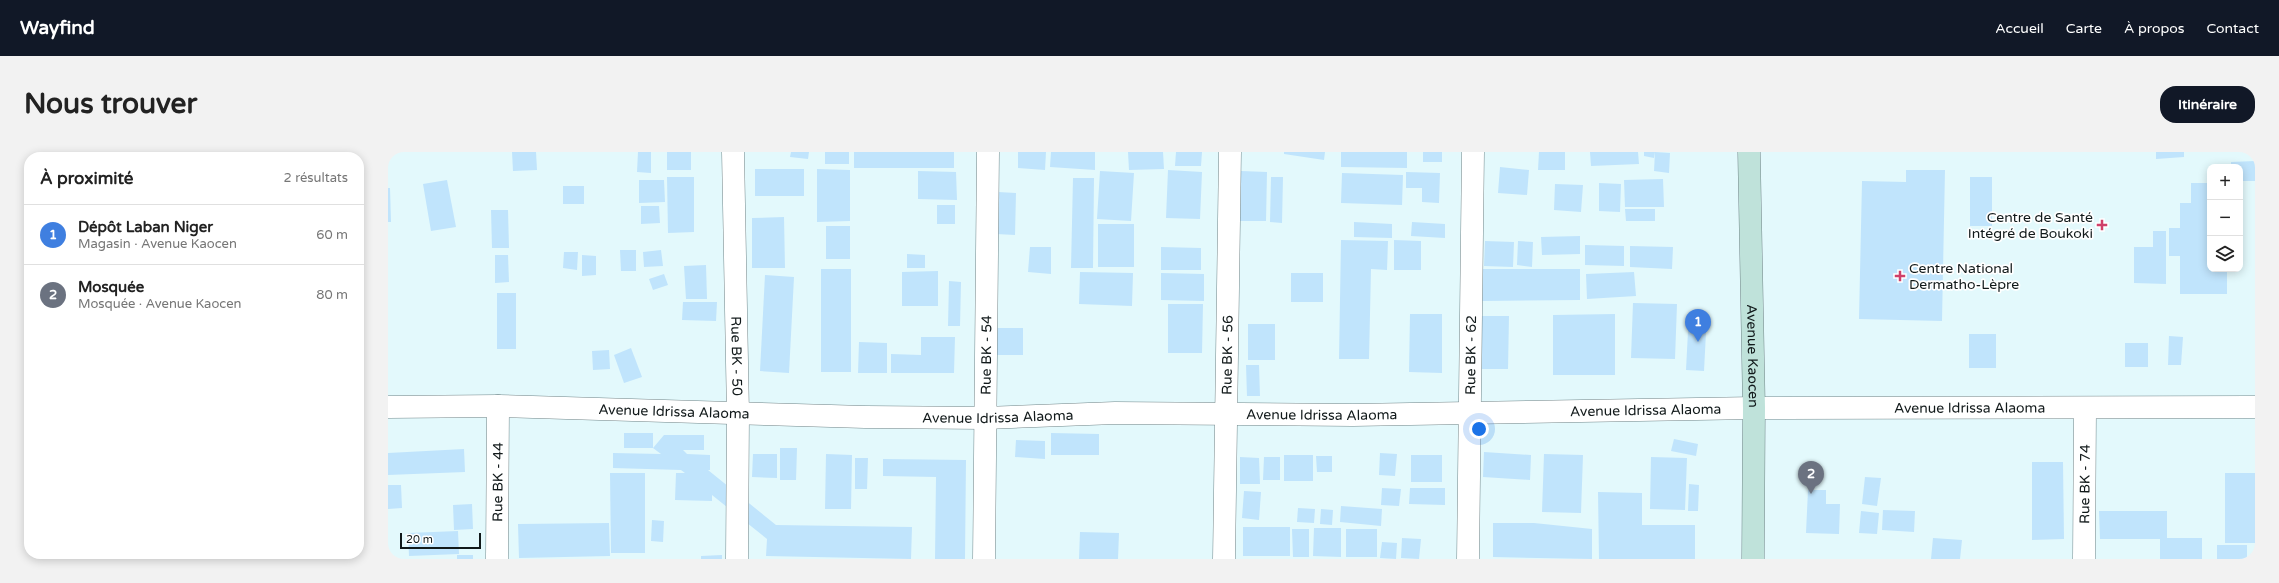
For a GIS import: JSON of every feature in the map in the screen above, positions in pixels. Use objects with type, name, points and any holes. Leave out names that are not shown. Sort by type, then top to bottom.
[{"type":"street","name":"Rue BK - 50","points":[[733,152],[738,414],[738,559]]},
{"type":"street","name":"Rue BK - 54","points":[[984,559],[988,152]]},
{"type":"street","name":"Rue BK - 56","points":[[1224,559],[1230,152]]},
{"type":"street","name":"Rue BK - 62","points":[[1468,559],[1473,152]]},
{"type":"street","name":"Avenue Kaocen","points":[[1749,152],[1754,408],[1753,559]]},
{"type":"street","name":"Avenue Idrissa Alaoma","points":[[388,407],[498,406],[738,414],[985,418],[1115,414],[1226,413],[1353,415],[1754,408],[2085,409],[2255,407]]},
{"type":"street","name":"Rue BK - 44","points":[[497,559],[498,406]]},
{"type":"street","name":"Rue BK - 74","points":[[2084,559],[2085,409]]},
{"type":"building","points":[[512,152],[536,152],[537,170],[513,171]]},
{"type":"building","points":[[638,152],[651,152],[651,173],[637,172]]},
{"type":"building","points":[[667,152],[691,152],[691,170],[667,170]]},
{"type":"building","points":[[791,152],[809,152],[808,159],[790,157]]},
{"type":"building","points":[[825,152],[849,152],[849,164],[825,164]]},
{"type":"building","points":[[854,152],[954,152],[954,168],[854,168]]},
{"type":"building","points":[[1018,152],[1046,152],[1045,170],[1018,168]]},
{"type":"building","points":[[1051,152],[1095,152],[1095,170],[1050,167]]},
{"type":"building","points":[[1128,152],[1163,152],[1164,169],[1129,170]]},
{"type":"building","points":[[1176,152],[1202,152],[1201,166],[1175,166]]},
{"type":"building","points":[[1284,152],[1325,152],[1324,160],[1284,154]]},
{"type":"building","points":[[1341,152],[1407,152],[1407,168],[1341,167]]},
{"type":"building","points":[[1423,152],[1442,152],[1442,162],[1423,162]]},
{"type":"building","points":[[1539,152],[1565,152],[1565,170],[1538,170]]},
{"type":"building","points":[[1590,152],[1638,152],[1639,164],[1591,166]]},
{"type":"building","points":[[1644,152],[1655,152],[1654,158],[1644,156]]},
{"type":"building","points":[[1655,152],[1670,153],[1669,173],[1654,171]]},
{"type":"building","points":[[2156,152],[2184,152],[2184,157],[2156,159]]},
{"type":"building","points":[[2255,161],[2255,181],[2243,181],[2243,164],[2231,164],[2231,162]]},
{"type":"building","points":[[1500,167],[1529,170],[1527,195],[1498,193]]},
{"type":"building","points":[[755,169],[804,169],[804,196],[755,196]]},
{"type":"building","points":[[817,169],[850,170],[850,221],[817,222]]},
{"type":"building","points":[[1168,170],[1202,172],[1200,219],[1166,218]]},
{"type":"building","points":[[1906,170],[1945,170],[1942,321],[1859,319],[1862,181],[1906,182]]},
{"type":"building","points":[[918,171],[956,172],[957,200],[918,199]]},
{"type":"building","points":[[1100,171],[1134,173],[1131,221],[1097,219]]},
{"type":"building","points":[[1241,171],[1267,172],[1266,221],[1240,221]]},
{"type":"building","points":[[1406,172],[1440,173],[1439,203],[1422,202],[1422,188],[1406,188]]},
{"type":"building","points":[[1342,173],[1403,175],[1402,205],[1341,203]]},
{"type":"building","points":[[667,177],[694,177],[694,232],[668,233]]},
{"type":"building","points":[[1271,177],[1283,177],[1282,223],[1270,222]]},
{"type":"building","points":[[1970,177],[1992,177],[1992,226],[1970,226]]},
{"type":"building","points":[[1073,178],[1094,178],[1093,268],[1071,268]]},
{"type":"building","points":[[1663,179],[1664,207],[1625,207],[1624,180]]},
{"type":"building","points":[[447,180],[456,227],[431,231],[423,184]]},
{"type":"building","points":[[639,180],[664,180],[665,202],[639,203]]},
{"type":"building","points":[[1599,183],[1621,184],[1620,212],[1599,211]]},
{"type":"building","points":[[2191,183],[2207,183],[2207,272],[2227,272],[2227,294],[2180,294],[2180,256],[2169,256],[2169,228],[2180,228],[2180,203],[2191,203]]},
{"type":"building","points":[[1555,184],[1583,185],[1581,212],[1554,210]]},
{"type":"building","points":[[563,186],[584,186],[584,204],[563,204]]},
{"type":"building","points":[[388,188],[390,188],[391,222],[388,222]]},
{"type":"building","points":[[998,192],[1016,193],[1015,235],[996,234]]},
{"type":"building","points":[[937,205],[955,205],[955,224],[937,224]]},
{"type":"building","points":[[641,206],[659,206],[660,223],[641,224]]},
{"type":"building","points":[[1625,209],[1655,209],[1655,221],[1626,221]]},
{"type":"building","points":[[491,210],[508,210],[509,248],[492,248]]},
{"type":"building","points":[[784,217],[785,268],[752,268],[752,218]]},
{"type":"building","points":[[1354,222],[1392,224],[1392,238],[1354,237]]},
{"type":"building","points":[[1412,222],[1445,224],[1445,238],[1411,236]]},
{"type":"building","points":[[1098,224],[1134,224],[1134,267],[1098,267]]},
{"type":"building","points":[[826,226],[850,226],[850,259],[826,259]]},
{"type":"building","points":[[2153,231],[2166,231],[2166,284],[2134,283],[2134,247],[2153,247]]},
{"type":"building","points":[[1580,236],[1580,254],[1542,255],[1541,237]]},
{"type":"building","points":[[1341,240],[1388,241],[1387,270],[1371,269],[1369,359],[1339,359]]},
{"type":"building","points":[[1394,240],[1421,241],[1421,270],[1394,270]]},
{"type":"building","points":[[1485,241],[1514,242],[1513,267],[1484,266]]},
{"type":"building","points":[[1518,241],[1533,242],[1532,267],[1517,265]]},
{"type":"building","points":[[1585,245],[1624,246],[1624,266],[1585,265]]},
{"type":"building","points":[[1630,246],[1673,247],[1672,269],[1630,267]]},
{"type":"building","points":[[1030,247],[1051,247],[1051,274],[1028,272]]},
{"type":"building","points":[[1161,247],[1201,248],[1201,270],[1161,270]]},
{"type":"building","points":[[620,250],[636,250],[636,271],[621,271]]},
{"type":"building","points":[[661,250],[663,266],[644,267],[643,252]]},
{"type":"building","points":[[564,252],[578,252],[577,270],[563,268]]},
{"type":"building","points":[[907,254],[925,255],[925,268],[907,268]]},
{"type":"building","points":[[495,255],[508,255],[509,282],[495,283]]},
{"type":"building","points":[[582,255],[596,256],[596,275],[582,276]]},
{"type":"building","points":[[706,265],[707,299],[686,299],[684,266]]},
{"type":"building","points":[[821,269],[851,269],[851,372],[821,372]]},
{"type":"building","points":[[1482,269],[1580,269],[1580,300],[1482,301]]},
{"type":"building","points":[[938,271],[938,306],[902,306],[902,272]]},
{"type":"building","points":[[1080,272],[1133,273],[1132,306],[1079,304]]},
{"type":"building","points":[[1634,272],[1636,296],[1587,299],[1586,274]]},
{"type":"building","points":[[1161,273],[1204,274],[1204,301],[1161,300]]},
{"type":"building","points":[[1291,273],[1323,273],[1323,302],[1291,302]]},
{"type":"building","points":[[664,274],[668,285],[653,290],[649,279]]},
{"type":"building","points":[[765,275],[794,277],[789,373],[760,371]]},
{"type":"building","points":[[949,281],[961,282],[960,326],[948,326]]},
{"type":"building","points":[[497,293],[516,293],[516,349],[497,349]]},
{"type":"building","points":[[683,302],[717,302],[716,321],[682,320]]},
{"type":"building","points":[[1633,303],[1677,304],[1675,359],[1631,358]]},
{"type":"building","points":[[1168,304],[1203,304],[1202,353],[1168,353]]},
{"type":"building","points":[[1689,312],[1707,313],[1704,371],[1686,370]]},
{"type":"building","points":[[1410,314],[1442,314],[1442,373],[1409,372]]},
{"type":"building","points":[[1615,314],[1615,375],[1553,375],[1553,315]]},
{"type":"building","points":[[1482,316],[1509,316],[1508,369],[1481,369]]},
{"type":"building","points":[[1248,324],[1275,324],[1275,360],[1248,360]]},
{"type":"building","points":[[997,328],[1023,328],[1023,355],[997,355]]},
{"type":"building","points":[[1969,334],[1996,334],[1996,368],[1969,368]]},
{"type":"building","points":[[2169,336],[2183,337],[2181,365],[2168,365]]},
{"type":"building","points":[[921,337],[955,337],[954,373],[891,373],[891,354],[921,355]]},
{"type":"building","points":[[859,342],[887,343],[887,373],[858,373]]},
{"type":"building","points":[[2125,343],[2148,343],[2148,367],[2125,367]]},
{"type":"building","points":[[631,348],[642,377],[624,383],[614,355]]},
{"type":"building","points":[[609,350],[610,369],[593,370],[592,351]]},
{"type":"building","points":[[1246,365],[1259,365],[1260,396],[1247,396]]},
{"type":"building","points":[[624,433],[653,433],[653,448],[624,448]]},
{"type":"building","points":[[1051,433],[1099,434],[1099,455],[1051,455]]},
{"type":"building","points":[[664,435],[704,435],[704,450],[683,450],[687,454],[710,455],[710,470],[708,470],[776,525],[912,527],[911,559],[766,556],[767,539],[712,495],[712,501],[675,500],[676,473],[685,473],[681,470],[613,468],[613,453],[661,454],[653,448]]},
{"type":"building","points":[[1674,439],[1698,444],[1696,456],[1671,451]]},
{"type":"building","points":[[1016,440],[1045,441],[1045,459],[1015,457]]},
{"type":"building","points":[[780,448],[797,448],[796,480],[780,480]]},
{"type":"building","points":[[464,449],[465,472],[388,475],[388,453]]},
{"type":"building","points":[[1484,452],[1531,455],[1530,480],[1483,477]]},
{"type":"building","points":[[1380,453],[1397,454],[1395,476],[1379,475]]},
{"type":"building","points":[[753,454],[777,454],[777,478],[752,477]]},
{"type":"building","points":[[826,454],[852,455],[851,509],[825,509]]},
{"type":"building","points":[[1544,454],[1583,455],[1581,513],[1542,512]]},
{"type":"building","points":[[1284,455],[1313,455],[1313,481],[1284,481]]},
{"type":"building","points":[[1411,455],[1442,455],[1442,482],[1411,482]]},
{"type":"building","points":[[1316,456],[1332,456],[1332,472],[1317,472]]},
{"type":"building","points":[[1240,457],[1259,458],[1260,484],[1240,484]]},
{"type":"building","points":[[1264,457],[1280,457],[1280,480],[1263,480]]},
{"type":"building","points":[[1651,457],[1687,458],[1685,510],[1650,509]]},
{"type":"building","points":[[855,458],[868,458],[867,489],[855,489]]},
{"type":"building","points":[[883,459],[966,460],[965,559],[935,559],[936,477],[883,476]]},
{"type":"building","points":[[2032,462],[2063,462],[2064,539],[2032,540]]},
{"type":"building","points":[[610,473],[645,473],[645,553],[611,553]]},
{"type":"building","points":[[2225,473],[2255,473],[2255,543],[2225,543]]},
{"type":"building","points":[[1865,477],[1881,478],[1877,506],[1862,504]]},
{"type":"building","points":[[1689,484],[1699,485],[1698,511],[1688,511]]},
{"type":"building","points":[[388,485],[401,485],[402,508],[388,509]]},
{"type":"building","points":[[1382,488],[1401,489],[1399,506],[1381,505]]},
{"type":"building","points":[[1410,488],[1445,488],[1445,505],[1409,504]]},
{"type":"building","points":[[1808,490],[1826,490],[1826,504],[1840,504],[1839,534],[1806,533]]},
{"type":"building","points":[[1244,491],[1261,492],[1259,520],[1242,518]]},
{"type":"building","points":[[1598,492],[1642,493],[1642,525],[1695,525],[1695,559],[1599,559]]},
{"type":"building","points":[[472,504],[473,529],[454,530],[453,505]]},
{"type":"building","points":[[1341,506],[1382,509],[1381,526],[1340,522]]},
{"type":"building","points":[[1298,508],[1315,509],[1314,523],[1297,522]]},
{"type":"building","points":[[1321,509],[1333,510],[1332,525],[1320,524]]},
{"type":"building","points":[[1883,510],[1915,511],[1914,532],[1882,530]]},
{"type":"building","points":[[1861,511],[1879,513],[1877,534],[1859,533]]},
{"type":"building","points":[[2099,511],[2167,511],[2167,538],[2202,538],[2202,559],[2160,559],[2160,539],[2100,539]]},
{"type":"building","points":[[652,520],[664,521],[663,542],[651,541]]},
{"type":"building","points":[[609,523],[610,556],[519,558],[518,524]]},
{"type":"building","points":[[1493,523],[1534,523],[1592,529],[1592,559],[1493,557]]},
{"type":"building","points":[[1243,527],[1290,527],[1290,556],[1243,556]]},
{"type":"building","points":[[1314,528],[1341,528],[1341,557],[1313,556]]},
{"type":"building","points":[[1292,529],[1309,529],[1309,557],[1293,557]]},
{"type":"building","points":[[1346,529],[1377,529],[1377,557],[1346,557]]},
{"type":"building","points":[[458,531],[459,554],[409,556],[408,533]]},
{"type":"building","points":[[1080,532],[1119,533],[1118,559],[1079,559]]},
{"type":"building","points":[[1402,538],[1421,539],[1419,559],[1401,558]]},
{"type":"building","points":[[1933,538],[1962,540],[1960,559],[1931,559]]},
{"type":"building","points":[[1382,542],[1397,543],[1396,559],[1380,558]]},
{"type":"building","points":[[2217,545],[2247,545],[2247,559],[2217,559]]},
{"type":"building","points":[[457,555],[473,555],[473,559],[457,559]]},
{"type":"building","points":[[722,555],[722,559],[701,559],[701,556]]},
{"type":"place","name":"Centre de Santé Intégré de Boukoki","points":[[2102,225]]},
{"type":"place","name":"Centre National Dermatho-Lèpre","points":[[1900,276]]},
{"type":"place","name":"Dépôt Laban Niger","points":[[1698,342]]},
{"type":"place","name":"Mosquée","points":[[1811,494]]}]
